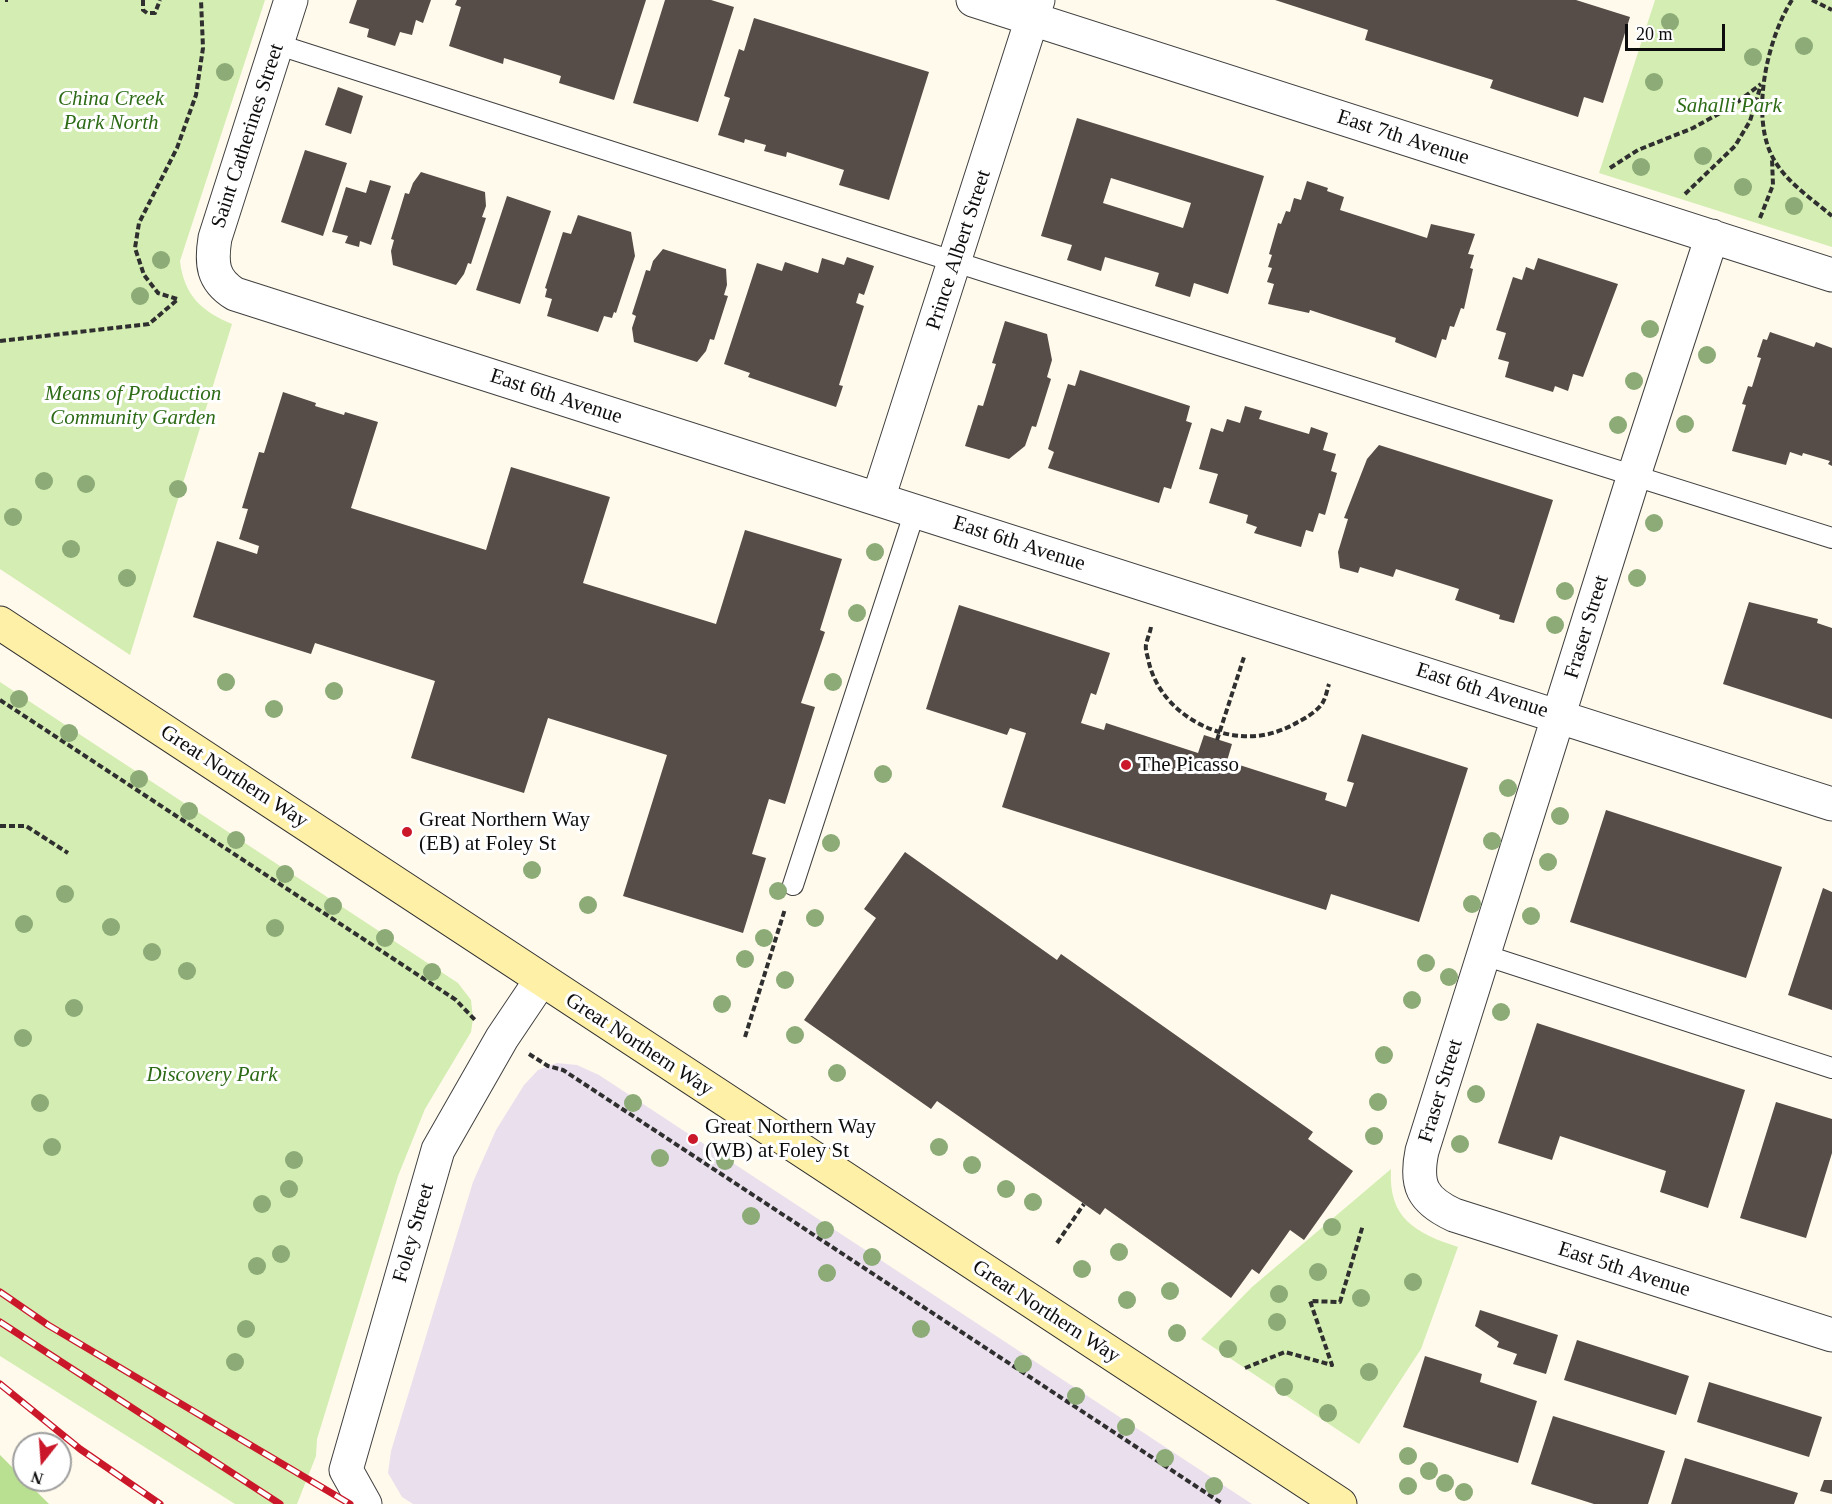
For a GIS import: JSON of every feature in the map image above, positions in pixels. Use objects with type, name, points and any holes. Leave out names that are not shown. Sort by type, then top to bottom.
[{"type":"main road","name":"Great Northern Way","points":[[0,623],[1333,1502]]},
{"type":"street","name":"Saint Catherines Street","points":[[214,273],[215,238],[291,0]]},
{"type":"street","name":"East 7th Avenue","points":[[974,0],[1035,10],[1832,275]]},
{"type":"street","name":"Prince Albert Street","points":[[879,499],[1035,10]]},
{"type":"street","name":"Fraser Street","points":[[1423,1192],[1419,1172],[1422,1151],[1634,475],[1712,236]]},
{"type":"street","name":"East 6th Avenue","points":[[214,273],[224,287],[244,298],[1832,804]]},
{"type":"street","name":"Foley Street","points":[[365,1504],[346,1470],[438,1150],[502,1038],[541,980]]},
{"type":"street","name":"East 5th Avenue","points":[[1423,1192],[1433,1204],[1454,1215],[1832,1335]]},
{"type":"lane","points":[[276,44],[956,262],[1832,538]]},
{"type":"lane","points":[[793,885],[915,511]]},
{"type":"lane","points":[[1484,955],[1832,1068]]},
{"type":"path","points":[[143,0],[143,9],[147,14],[155,13],[160,0]]},
{"type":"path","points":[[0,341],[149,324],[177,299],[158,293],[144,275],[135,248],[139,224],[177,148],[196,95],[203,48],[201,0]]},
{"type":"path","points":[[1685,195],[1735,146],[1750,120],[1784,12],[1792,0]]},
{"type":"path","points":[[1812,0],[1832,10]]},
{"type":"path","points":[[1760,218],[1773,185],[1772,158],[1766,137],[1761,84]]},
{"type":"path","points":[[1606,170],[1638,150],[1693,128],[1731,107],[1761,84]]},
{"type":"path","points":[[1772,158],[1790,179],[1832,216]]},
{"type":"path","points":[[1151,627],[1145,646],[1151,670],[1162,691],[1178,710],[1197,724],[1220,733],[1242,737],[1264,735],[1286,729],[1306,718],[1323,704],[1329,684]]},
{"type":"path","points":[[1217,740],[1244,657]]},
{"type":"path","points":[[0,700],[456,1000],[473,1019]]},
{"type":"path","points":[[0,826],[26,826],[68,853]]},
{"type":"path","points":[[745,1037],[793,885]]},
{"type":"path","points":[[548,1065],[563,1070],[1223,1504]]},
{"type":"path","points":[[1057,1243],[1084,1204]]},
{"type":"path","points":[[1245,1368],[1285,1352],[1332,1365],[1310,1301],[1340,1302],[1363,1225]]},
{"type":"shaded area","points":[[557,1063],[577,1065],[599,1075],[1252,1504],[413,1504],[402,1497],[388,1473],[391,1451],[473,1182],[496,1130],[524,1085],[538,1070]]},
{"type":"green space","name":"China Creek Park North","points":[[0,0],[265,0],[180,261],[185,283],[196,300],[211,313],[232,324],[130,655],[0,569]]},
{"type":"green space","name":"Sahalli Park","points":[[1655,0],[1832,0],[1832,247],[1599,173]]},
{"type":"green space","name":"Discovery Park","points":[[0,682],[458,983],[471,1000],[473,1019],[471,1032],[425,1109],[398,1176],[317,1439],[316,1456],[297,1504],[235,1504],[0,1356]]},
{"type":"green space","points":[[1391,1169],[1394,1200],[1408,1222],[1429,1236],[1458,1247],[1421,1349],[1359,1444],[1201,1339],[1252,1287]]},
{"type":"green space","points":[[0,1455],[12,1467],[12,1492],[37,1492],[49,1504],[0,1504]]},
{"type":"building","points":[[357,0],[431,0],[423,23],[416,20],[412,35],[400,32],[395,46],[367,37],[369,29],[349,23]]},
{"type":"building","points":[[457,0],[646,0],[614,100],[559,83],[561,76],[504,58],[503,64],[449,46],[461,7],[455,5]]},
{"type":"building","points":[[665,0],[711,0],[734,7],[698,122],[633,103]]},
{"type":"building","points":[[1275,0],[1576,0],[1630,17],[1603,103],[1584,97],[1578,117],[1490,88],[1493,80],[1365,40],[1368,30]]},
{"type":"building","points":[[754,18],[929,72],[889,200],[839,185],[844,170],[787,152],[786,157],[764,151],[766,145],[745,139],[744,143],[718,135],[730,98],[724,96],[739,49],[744,51]]},
{"type":"building","points":[[338,87],[363,96],[351,134],[325,125]]},
{"type":"building","points":[[1077,118],[1264,176],[1228,294],[1194,283],[1190,297],[1155,286],[1159,273],[1105,257],[1101,271],[1067,260],[1072,245],[1041,236]],"holes":[[[1111,178],[1191,203],[1183,228],[1103,203]]]},
{"type":"building","points":[[305,150],[347,163],[323,236],[281,222]]},
{"type":"building","points":[[421,172],[485,192],[486,206],[482,217],[486,218],[471,264],[468,263],[456,285],[393,265],[391,251],[394,240],[391,239],[405,193],[409,194]]},
{"type":"building","points":[[370,180],[391,186],[371,245],[360,241],[359,247],[345,243],[348,236],[332,232],[346,187],[366,193]]},
{"type":"building","points":[[1307,181],[1328,188],[1327,191],[1344,197],[1340,210],[1427,238],[1431,224],[1475,234],[1468,254],[1474,255],[1470,268],[1473,269],[1464,309],[1461,308],[1454,327],[1450,326],[1446,340],[1442,339],[1436,358],[1395,342],[1396,338],[1310,310],[1309,313],[1268,304],[1274,284],[1267,282],[1272,268],[1268,267],[1272,255],[1269,254],[1278,223],[1281,224],[1286,211],[1290,212],[1294,198],[1301,200]]},
{"type":"building","points":[[507,196],[551,211],[520,304],[476,290]]},
{"type":"building","points":[[578,215],[631,232],[635,256],[616,313],[614,312],[612,318],[604,316],[598,332],[547,316],[552,299],[545,297],[547,289],[545,288],[563,232],[571,234]]},
{"type":"building","points":[[663,249],[726,269],[727,285],[724,295],[728,296],[714,340],[710,339],[706,351],[697,362],[634,342],[632,328],[636,316],[632,314],[646,270],[650,271],[653,261]]},
{"type":"building","points":[[847,257],[874,266],[864,295],[859,293],[856,303],[864,306],[839,385],[843,386],[836,407],[748,377],[750,373],[724,364],[757,263],[782,271],[785,262],[818,273],[822,258],[844,265]]},
{"type":"building","points":[[1538,258],[1618,284],[1583,377],[1573,374],[1568,391],[1555,386],[1553,392],[1505,377],[1509,362],[1498,359],[1506,333],[1496,330],[1513,277],[1522,280],[1526,267],[1534,270]]},
{"type":"building","points":[[1005,321],[1047,334],[1052,360],[1047,377],[1051,379],[1036,427],[1032,426],[1025,446],[1009,459],[965,446],[978,405],[983,406],[996,364],[992,363]]},
{"type":"building","points":[[1770,332],[1814,347],[1816,342],[1832,348],[1832,466],[1828,464],[1830,461],[1803,453],[1802,456],[1790,452],[1786,465],[1732,451],[1746,405],[1742,404],[1748,386],[1752,387],[1761,358],[1757,357],[1763,339],[1767,340]]},
{"type":"building","points":[[1080,370],[1190,406],[1186,421],[1192,423],[1171,489],[1164,487],[1159,503],[1048,468],[1054,452],[1048,449],[1068,384],[1075,386]]},
{"type":"building","points":[[283,392],[316,403],[315,406],[378,422],[351,508],[486,550],[511,467],[610,497],[583,583],[716,624],[745,530],[842,559],[820,630],[825,632],[801,703],[815,707],[785,804],[769,799],[752,854],[766,858],[743,933],[623,896],[667,755],[548,718],[524,793],[411,758],[435,681],[315,643],[311,654],[193,617],[217,541],[257,554],[259,546],[239,539],[248,509],[242,508],[259,452],[264,453]]},
{"type":"building","points":[[1245,406],[1262,411],[1259,419],[1309,434],[1311,427],[1328,433],[1323,450],[1336,454],[1331,471],[1337,473],[1325,515],[1319,513],[1313,532],[1306,530],[1301,547],[1254,533],[1257,527],[1246,523],[1248,515],[1209,503],[1218,474],[1199,469],[1211,428],[1223,432],[1227,419],[1240,423]]},
{"type":"building","points":[[1379,445],[1553,500],[1514,623],[1499,619],[1500,615],[1455,600],[1459,589],[1396,569],[1393,577],[1360,567],[1358,573],[1340,568],[1338,552],[1348,519],[1344,518],[1367,459]]},
{"type":"building","points":[[1749,602],[1818,619],[1817,623],[1832,628],[1832,719],[1723,684]]},
{"type":"building","name":"The Picasso","points":[[959,605],[1110,653],[1096,695],[1091,693],[1081,723],[1104,730],[1106,723],[1198,753],[1204,735],[1232,744],[1227,761],[1327,793],[1325,800],[1346,807],[1354,783],[1347,781],[1362,734],[1468,768],[1419,922],[1331,894],[1326,910],[1002,807],[1026,733],[1010,728],[1007,735],[926,709]]},
{"type":"building","points":[[1606,810],[1782,867],[1746,978],[1570,922]]},
{"type":"building","points":[[905,852],[1057,960],[1061,954],[1313,1132],[1308,1139],[1353,1171],[1304,1240],[1290,1230],[1259,1274],[1252,1269],[1231,1298],[1105,1208],[1100,1215],[937,1101],[931,1109],[804,1020],[876,918],[864,909]]},
{"type":"building","points":[[1823,888],[1832,892],[1832,1010],[1788,995]]},
{"type":"building","points":[[1537,1023],[1745,1090],[1708,1208],[1660,1192],[1666,1171],[1560,1136],[1552,1160],[1498,1143]]},
{"type":"building","points":[[1776,1102],[1832,1119],[1832,1153],[1806,1238],[1740,1218]]},
{"type":"building","points":[[1480,1310],[1558,1335],[1546,1374],[1513,1364],[1517,1354],[1497,1347],[1499,1342],[1475,1326]]},
{"type":"building","points":[[1577,1340],[1689,1376],[1676,1415],[1564,1380]]},
{"type":"building","points":[[1425,1356],[1482,1374],[1480,1382],[1537,1401],[1518,1463],[1403,1427]]},
{"type":"building","points":[[1709,1382],[1822,1417],[1809,1457],[1697,1422]]},
{"type":"building","points":[[1553,1416],[1665,1451],[1648,1504],[1594,1504],[1531,1484]]},
{"type":"building","points":[[1685,1458],[1798,1493],[1794,1504],[1671,1504]]},
{"type":"building","points":[[1824,1480],[1832,1480],[1832,1494],[1820,1491]]},
{"type":"railway","points":[[0,1292],[48,1325],[350,1504]]},
{"type":"railway","points":[[0,1322],[280,1504]]},
{"type":"railway","points":[[0,1384],[80,1449],[160,1504]]},
{"type":"place","name":"The Picasso","points":[[1126,765]]},
{"type":"place","name":"Great Northern Way (EB) at Foley St","points":[[407,832]]},
{"type":"place","name":"Great Northern Way (WB) at Foley St","points":[[693,1139]]},
{"type":"park label","name":"Means of Production Community Garden","points":[[133,406]]}]
